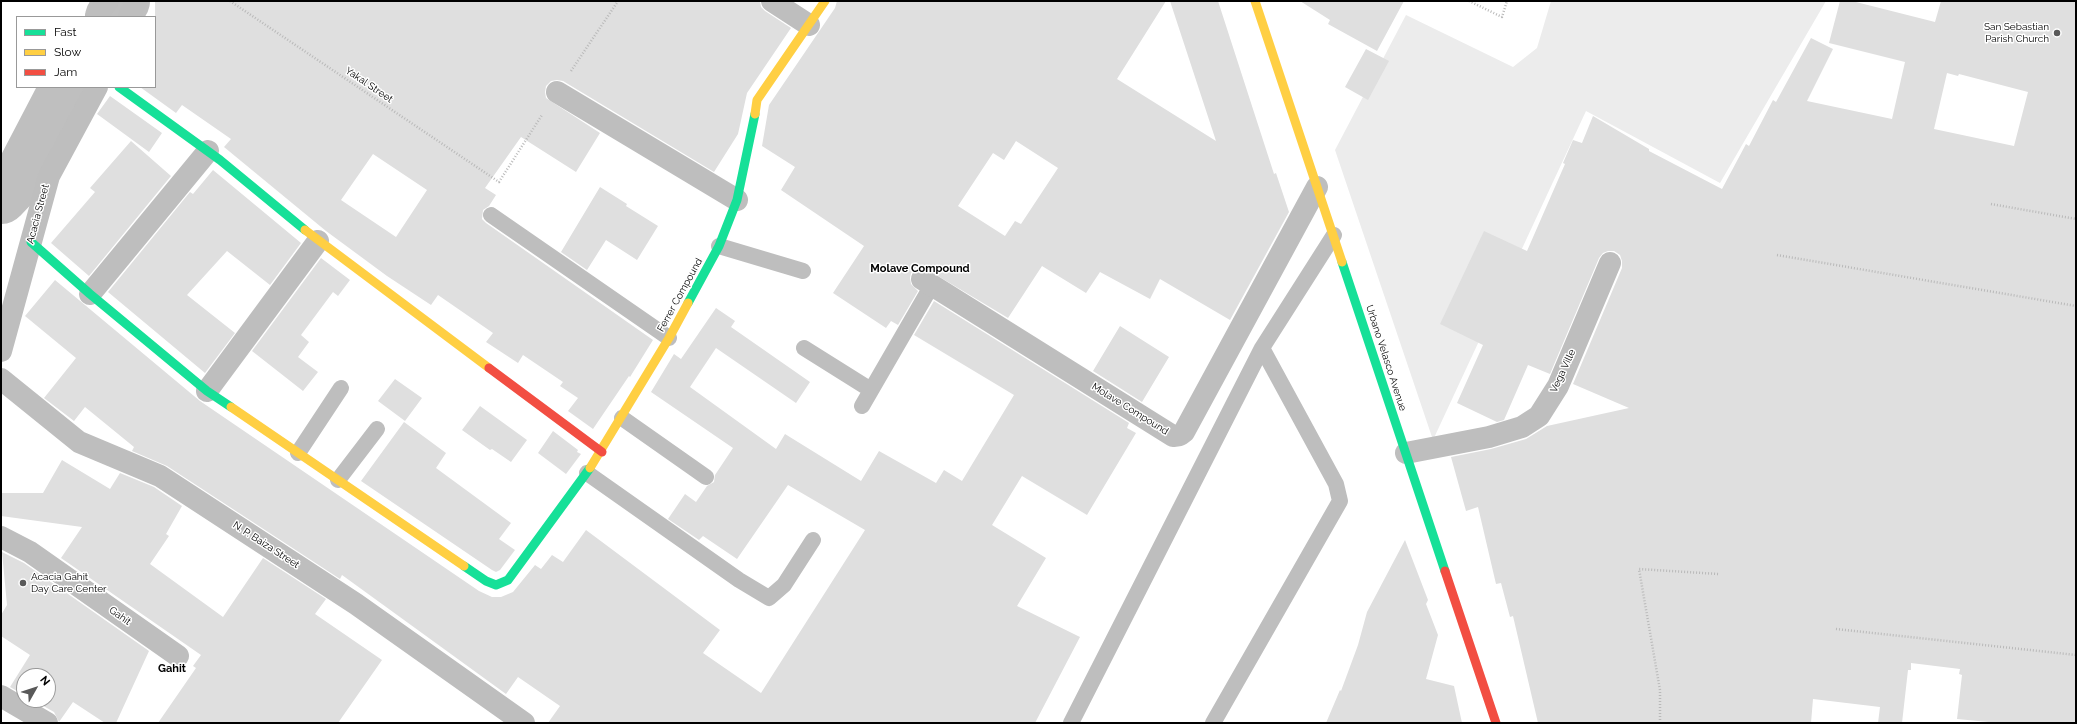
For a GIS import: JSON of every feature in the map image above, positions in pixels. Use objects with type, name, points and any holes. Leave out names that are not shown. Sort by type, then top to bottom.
[{"type":"street","points":[[97,16],[108,1]]},
{"type":"street","points":[[129,16],[136,1]]},
{"type":"street","points":[[772,1],[809,25]]},
{"type":"street","name":"Ferrer Compound","points":[[338,480],[486,581],[496,585],[508,580],[602,452],[670,338],[719,246],[737,200],[757,100],[826,1]]},
{"type":"street","name":"Urbano Velasco Avenue","points":[[1255,1],[1496,723]]},
{"type":"street","name":"Acacia Street","points":[[1,351],[49,176],[96,88]]},
{"type":"street","points":[[120,88],[208,151],[318,241],[602,452]]},
{"type":"street","points":[[557,92],[737,200]]},
{"type":"street","points":[[90,294],[208,151]]},
{"type":"street","name":"Molave Compound","points":[[927,282],[1173,436],[1180,435],[1184,432],[1317,187]]},
{"type":"street","points":[[207,391],[318,241]]},
{"type":"street","points":[[31,242],[90,294],[207,391],[338,480]]},
{"type":"street","name":"Vega Ville","points":[[1406,452],[1488,437],[1522,427],[1539,416],[1558,386],[1610,263]]},
{"type":"street","name":"N. P. Baiza Street","points":[[1,379],[78,442],[160,476],[356,604],[524,723]]},
{"type":"street","name":"Gahit","points":[[1,537],[30,552],[178,656]]},
{"type":"street","points":[[1,696],[47,723]]},
{"type":"lane","points":[[491,215],[670,338]]},
{"type":"lane","points":[[1071,723],[1262,348],[1334,235]]},
{"type":"lane","points":[[719,246],[803,271]]},
{"type":"lane","points":[[862,406],[927,282]]},
{"type":"lane","points":[[804,348],[871,390]]},
{"type":"lane","points":[[1213,723],[1340,501],[1336,484],[1262,348]]},
{"type":"lane","points":[[298,453],[341,388]]},
{"type":"lane","points":[[622,418],[706,477]]},
{"type":"lane","points":[[338,480],[377,428]]},
{"type":"lane","points":[[587,473],[739,580],[769,598],[784,584],[813,540]]},
{"type":"path","name":"Yakal Street","points":[[230,1],[499,182]]},
{"type":"path","points":[[1470,1],[1502,17],[1507,1]]},
{"type":"path","points":[[1991,204],[2076,219]]},
{"type":"path","points":[[1777,255],[2076,306]]},
{"type":"path","points":[[1660,723],[1660,690],[1639,569],[1720,574]]},
{"type":"path","points":[[1836,629],[2076,655]]},
{"type":"shaded area","points":[[1551,1],[1826,1],[1720,183],[1586,111],[1433,440],[1335,150],[1406,15],[1513,67],[1537,48]]},
{"type":"building","points":[[155,1],[760,1],[761,7],[765,11],[791,28],[747,93],[738,134],[714,172],[563,81],[557,80],[551,81],[546,86],[546,98],[600,133],[576,172],[521,137],[485,188],[496,195],[489,206],[483,210],[482,219],[486,223],[653,340],[630,377],[629,376],[593,429],[568,411],[578,398],[560,386],[563,382],[523,355],[518,363],[486,342],[493,333],[438,295],[431,305],[387,276],[326,231],[224,147],[231,139],[182,105],[176,113],[141,88],[156,88]],"holes":[[[373,154],[427,190],[396,237],[341,200]]]},
{"type":"building","points":[[837,1],[1166,1],[1117,79],[1216,141],[1170,1],[1218,1],[1274,174],[1276,173],[1289,212],[1230,320],[1160,279],[1150,299],[1100,272],[1086,293],[1042,266],[1008,318],[923,267],[916,268],[911,273],[911,284],[918,291],[898,325],[891,321],[886,328],[833,293],[864,246],[781,190],[795,167],[762,146],[769,105],[835,8]],"holes":[[[1016,141],[1058,168],[1021,224],[1015,221],[1005,236],[958,206],[993,153],[1004,160]]]},
{"type":"building","points":[[1300,1],[1404,1],[1377,51],[1328,24],[1330,20]]},
{"type":"building","points":[[1840,1],[1852,1],[1935,22],[1941,1],[2076,1],[2076,723],[1999,723],[1957,719],[1962,675],[1959,674],[1960,669],[1911,663],[1911,670],[1908,670],[1902,723],[1878,723],[1880,707],[1813,699],[1811,723],[1538,723],[1513,616],[1510,617],[1501,583],[1496,584],[1478,507],[1466,511],[1451,457],[1491,449],[1526,439],[1547,426],[1629,408],[1573,384],[1622,268],[1620,255],[1614,251],[1608,251],[1603,253],[1599,258],[1550,374],[1528,365],[1504,420],[1497,422],[1457,403],[1483,345],[1440,324],[1484,231],[1527,251],[1565,164],[1563,163],[1573,140],[1582,143],[1593,116],[1649,149],[1649,151],[1722,189],[1746,144],[1749,146],[1773,100],[1776,102],[1811,38],[1833,49],[1807,101],[1892,119],[1905,62],[1829,43]],"holes":[[[1947,73],[1958,76],[1959,74],[2028,92],[2014,146],[1934,129]]]},
{"type":"building","points":[[1366,49],[1389,61],[1368,100],[1345,87]]},
{"type":"building","points":[[110,96],[162,133],[149,152],[97,114]]},
{"type":"building","points":[[131,141],[171,176],[89,276],[51,243],[95,192],[90,188]]},
{"type":"building","points":[[213,170],[301,243],[270,285],[227,251],[187,295],[235,333],[205,373],[108,292],[190,192],[193,194]]},
{"type":"building","points":[[600,187],[627,204],[626,206],[658,226],[637,260],[606,240],[587,270],[561,252]]},
{"type":"building","points":[[321,258],[350,280],[338,296],[333,292],[301,335],[309,342],[298,357],[318,372],[303,391],[252,351]]},
{"type":"building","points":[[55,280],[200,401],[479,591],[492,597],[501,597],[513,592],[535,565],[541,569],[552,555],[563,562],[586,530],[720,630],[703,653],[761,693],[865,530],[788,485],[737,559],[703,536],[699,540],[668,519],[685,494],[696,502],[707,486],[714,482],[715,475],[733,448],[651,392],[674,354],[681,359],[716,308],[735,321],[731,327],[810,382],[796,403],[716,348],[690,387],[776,449],[785,434],[861,481],[879,451],[936,483],[944,470],[962,481],[1014,395],[914,335],[934,301],[1129,423],[1127,428],[1136,433],[1087,515],[1022,476],[992,525],[1046,558],[1017,606],[1080,637],[1035,723],[548,723],[560,706],[518,677],[506,694],[342,575],[340,579],[167,466],[132,451],[134,447],[85,407],[74,421],[44,398],[76,358],[25,316]]},
{"type":"building","points":[[1120,326],[1169,357],[1142,402],[1093,371]]},
{"type":"building","points":[[395,379],[422,398],[405,421],[378,401]]},
{"type":"building","points":[[480,406],[527,440],[511,462],[492,449],[490,450],[462,430]]},
{"type":"building","points":[[404,422],[446,453],[436,468],[511,523],[499,539],[515,550],[500,570],[496,572],[492,570],[361,481]]},
{"type":"building","points":[[553,431],[581,454],[566,474],[538,453]]},
{"type":"building","points":[[62,460],[110,489],[120,473],[154,487],[182,506],[166,534],[169,536],[150,564],[223,617],[263,558],[326,599],[315,614],[382,660],[338,723],[158,723],[196,668],[193,666],[201,655],[61,558],[82,527],[1,516],[1,493],[43,493]]},
{"type":"building","points":[[1405,540],[1428,600],[1426,604],[1438,635],[1426,679],[1454,686],[1462,723],[1326,723],[1340,690],[1341,691],[1358,645],[1367,612]]},
{"type":"building","points":[[2,552],[24,563],[149,651],[116,723],[105,723],[73,702],[59,722],[54,712],[47,708],[56,708],[56,668],[22,668],[30,655],[1,636],[1,615],[7,605]]},
{"type":"building","points":[[16,677],[16,690],[10,687]]},
{"type":"waterway","points":[[113,16],[123,1]]},
{"type":"waterway","points":[[1,197],[20,177],[66,88]]},
{"type":"traffic: fast","points":[[120,88],[220,160],[305,230]]},
{"type":"traffic: fast","points":[[688,303],[719,246],[737,200],[755,114]]},
{"type":"traffic: fast","points":[[31,242],[90,294],[207,391],[231,407]]},
{"type":"traffic: fast","points":[[1342,262],[1445,571]]},
{"type":"traffic: fast","points":[[464,566],[486,581],[496,585],[508,580],[590,468]]},
{"type":"traffic: slow","points":[[755,114],[757,100],[825,1]]},
{"type":"traffic: slow","points":[[1255,1],[1342,262]]},
{"type":"traffic: slow","points":[[305,230],[489,368]]},
{"type":"traffic: slow","points":[[590,468],[669,338],[688,303]]},
{"type":"traffic: slow","points":[[231,407],[464,566]]},
{"type":"traffic: jam","points":[[489,368],[602,452]]},
{"type":"traffic: jam","points":[[1445,571],[1496,723]]},
{"type":"place","name":"San Sebastian Parish Church","points":[[2057,33]]},
{"type":"place","name":"Acacia Gahit Day Care Center","points":[[23,583]]},
{"type":"district","name":"Molave Compound","points":[[920,269]]},
{"type":"district","name":"Gahit","points":[[172,669]]}]
